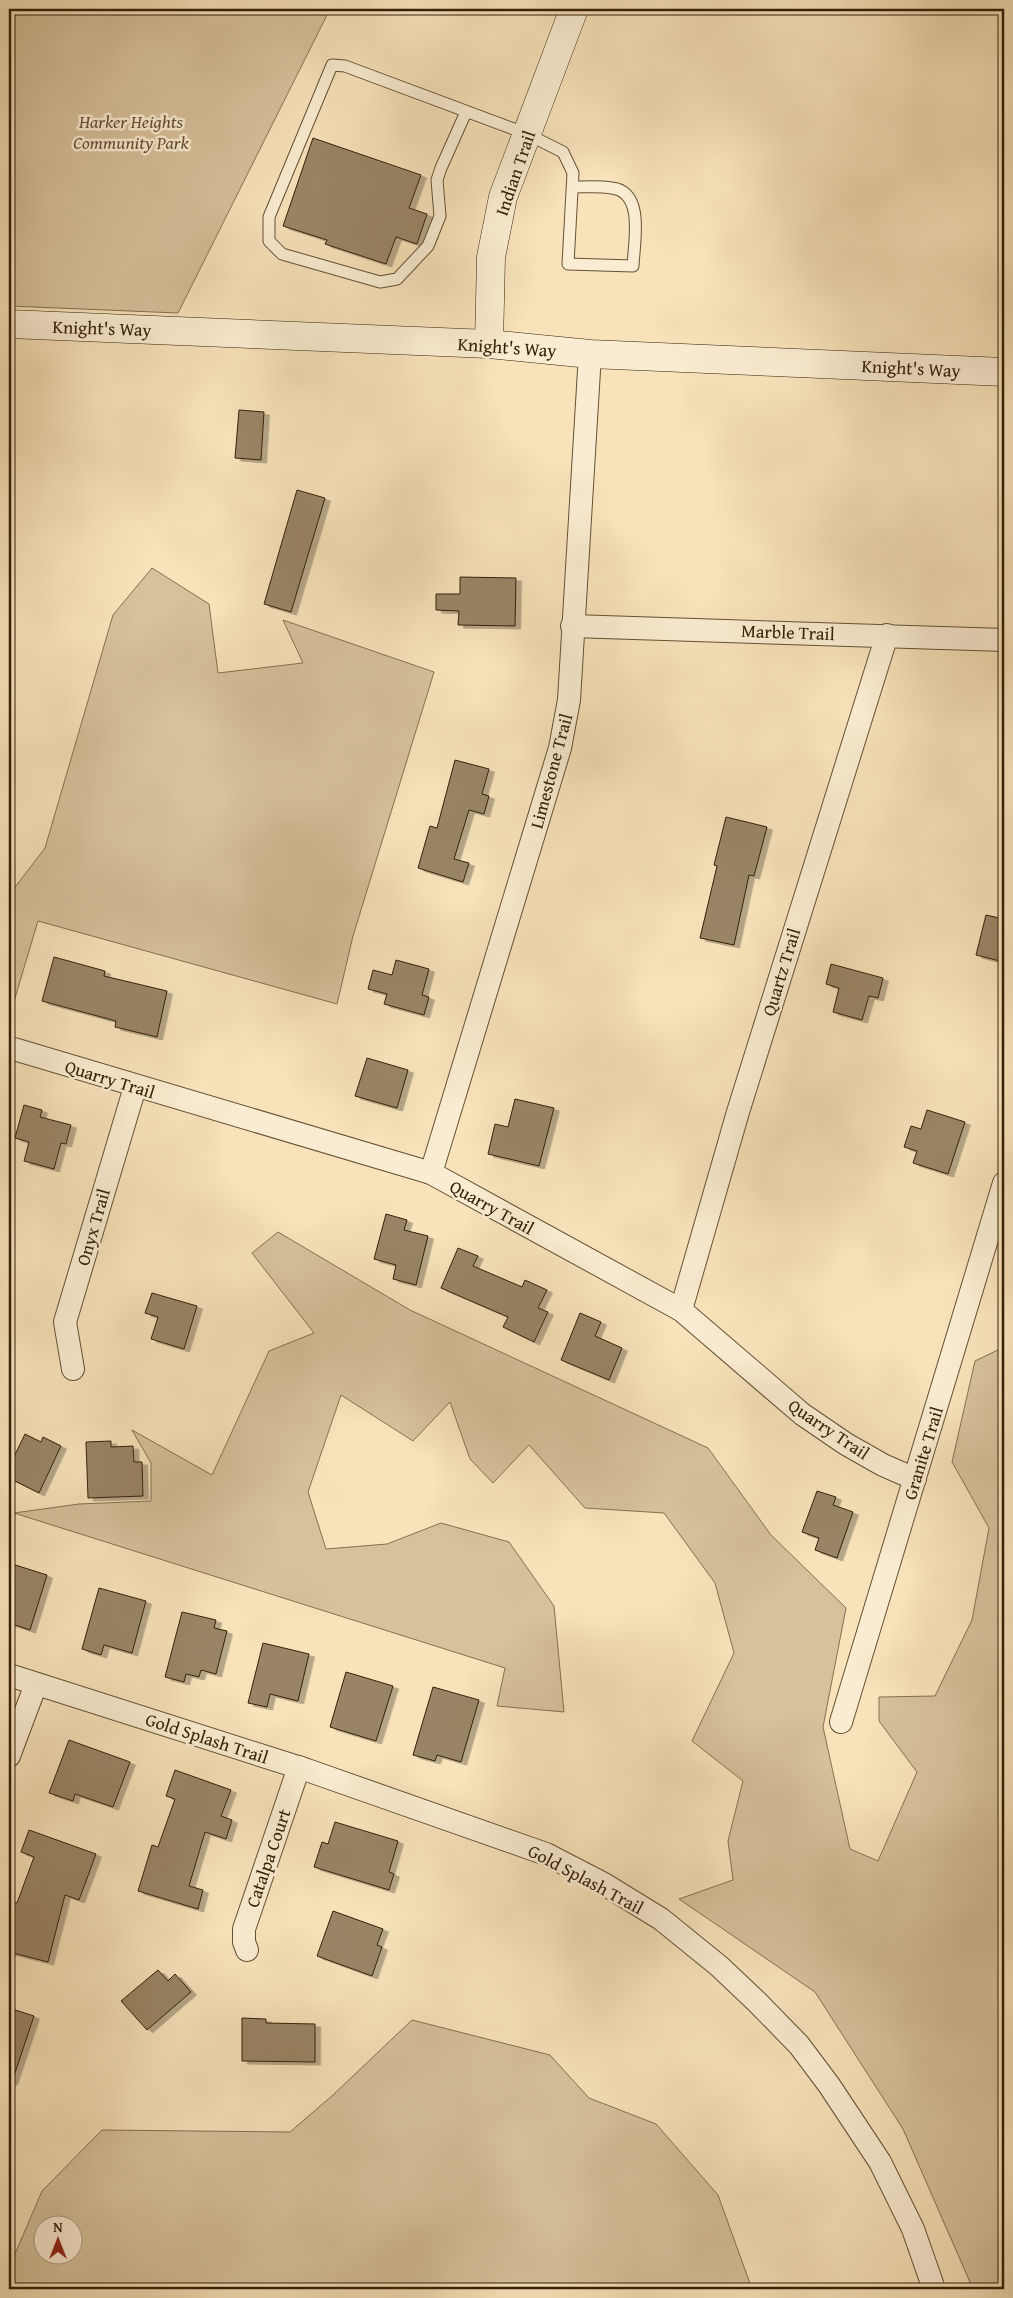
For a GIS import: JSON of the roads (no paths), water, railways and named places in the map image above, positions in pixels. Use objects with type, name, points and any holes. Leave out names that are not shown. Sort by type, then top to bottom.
[{"type":"main road","name":"Indian Trail","points":[[488,344],[491,257],[503,197],[574,9]]},
{"type":"main road","name":"Knight's Way","points":[[9,324],[488,344],[590,354],[1004,372]]},
{"type":"street","name":"Limestone Trail","points":[[431,1173],[560,748],[569,700],[590,354]]},
{"type":"street","name":"Marble Trail","points":[[572,626],[1004,640]]},
{"type":"street","name":"Quartz Trail","points":[[681,1310],[738,1112],[887,635]]},
{"type":"street","name":"Quarry Trail","points":[[14,1049],[431,1173],[681,1310],[802,1414],[846,1444],[883,1465],[916,1478]]},
{"type":"street","name":"Onyx Trail","points":[[73,1369],[65,1322],[135,1086]]},
{"type":"street","name":"Granite Trail","points":[[841,1722],[1004,1183]]},
{"type":"street","name":"Gold Splash Trail","points":[[9,1675],[298,1767],[432,1812],[546,1854],[604,1884],[661,1919],[719,1966],[799,2046],[844,2108],[884,2170],[913,2230],[934,2289]]},
{"type":"street","points":[[9,1756],[36,1684]]},
{"type":"street","name":"Catalpa Court","points":[[247,1950],[244,1942],[244,1929],[298,1767]]},
{"type":"lane","points":[[466,112],[440,168],[437,180],[440,216],[428,246],[397,280],[380,282],[282,254],[269,241],[269,217],[332,65],[345,66],[527,134],[563,152],[573,173],[568,264],[634,266],[634,202],[627,193],[614,188],[573,187]]},
{"type":"park label","name":"Harker Heights Community Park","points":[[131,131]]}]
